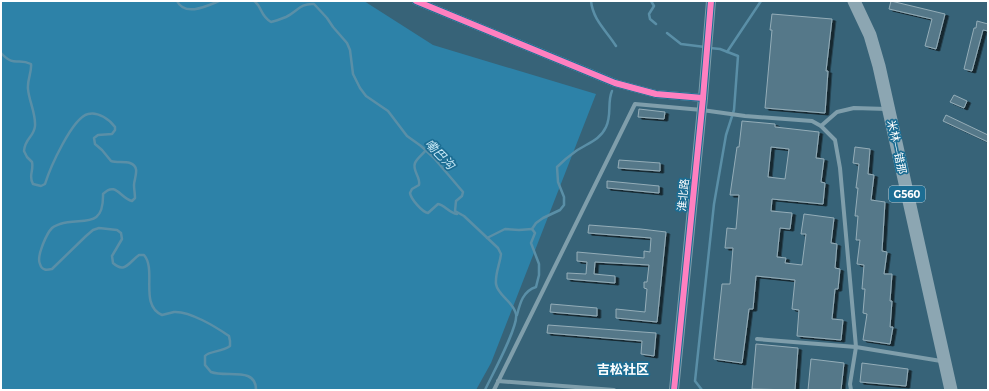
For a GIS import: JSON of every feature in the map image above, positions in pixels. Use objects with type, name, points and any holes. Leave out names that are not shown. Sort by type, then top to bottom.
[{"type":"highway","name":"米林—错那","points":[[854,1],[870,35],[879,66],[951,390]]},
{"type":"street","points":[[416,1],[614,83],[656,94],[703,98]]},
{"type":"street","name":"淮北路","points":[[674,390],[702,110],[711,1]]},
{"type":"lane","points":[[494,390],[635,104],[702,110],[745,116],[812,121],[822,126],[835,140],[840,168],[856,348],[850,384],[851,390]]},
{"type":"lane","points":[[822,126],[837,112],[854,108],[888,109]]},
{"type":"lane","points":[[757,339],[856,348],[944,361]]},
{"type":"lane","points":[[498,381],[614,390]]},
{"type":"shaded area","points":[[1,1],[364,1],[433,45],[596,94],[491,363],[476,390],[1,390]]},
{"type":"building","points":[[891,1],[945,14],[936,49],[925,46],[932,19],[889,9]]},
{"type":"building","points":[[772,14],[832,19],[826,71],[828,71],[825,113],[765,108]]},
{"type":"building","points":[[977,21],[988,24],[988,31],[983,30],[972,71],[964,69]]},
{"type":"building","points":[[954,95],[967,101],[964,108],[950,102]]},
{"type":"building","points":[[639,109],[665,112],[664,119],[638,117]]},
{"type":"building","points":[[946,115],[988,135],[988,142],[943,121]]},
{"type":"building","points":[[742,121],[775,124],[775,127],[819,132],[816,158],[824,159],[821,182],[825,183],[823,204],[772,199],[771,211],[792,213],[790,229],[780,228],[777,257],[786,258],[785,263],[802,265],[806,234],[801,234],[804,214],[834,218],[831,243],[837,244],[835,268],[840,269],[838,289],[835,289],[832,319],[843,320],[841,340],[797,336],[799,310],[792,309],[795,280],[756,276],[753,309],[749,309],[742,363],[714,359],[722,284],[730,284],[733,248],[725,248],[727,228],[736,229],[739,195],[730,195],[737,147],[739,147]],"holes":[[[771,147],[789,149],[785,179],[768,177]]]},
{"type":"building","points":[[855,147],[870,149],[868,174],[874,175],[871,200],[885,202],[882,251],[887,252],[884,274],[892,274],[890,327],[893,327],[890,344],[863,340],[867,314],[863,313],[865,289],[862,289],[864,265],[857,264],[860,240],[856,240],[858,216],[855,216],[859,164],[853,163]]},
{"type":"building","points":[[619,160],[660,163],[660,171],[618,168]]},
{"type":"building","points":[[607,181],[659,186],[659,193],[607,188]]},
{"type":"building","points":[[589,225],[666,232],[657,322],[616,318],[616,309],[645,312],[647,289],[644,288],[644,282],[647,282],[649,265],[595,262],[594,274],[615,276],[615,283],[567,279],[567,273],[586,274],[587,262],[577,261],[577,252],[644,258],[644,251],[650,252],[651,238],[588,233]]},
{"type":"building","points":[[551,304],[597,308],[597,316],[550,312]]},
{"type":"building","points":[[548,325],[656,333],[654,356],[641,354],[642,341],[547,333]]},
{"type":"building","points":[[756,344],[798,348],[795,390],[752,389]]},
{"type":"building","points":[[811,359],[844,363],[841,390],[808,390]]},
{"type":"building","points":[[862,363],[908,369],[906,386],[860,382]]},
{"type":"waterway","name":"嘞巴沟","points":[[177,1],[181,6],[191,9],[196,9],[219,1]]},
{"type":"waterway","name":"嘞巴沟","points":[[254,1],[257,3],[267,20],[271,22],[290,15],[302,6],[314,4],[347,43],[350,50],[353,74],[366,96],[388,111],[407,136],[434,158],[463,192],[462,196],[456,201],[455,211],[464,216],[498,248],[501,254],[496,276],[496,284],[497,288],[514,309],[516,320],[509,340],[485,390]]},
{"type":"waterway","points":[[591,1],[594,14],[600,25],[616,46]]},
{"type":"waterway","points":[[651,1],[654,6],[649,14],[650,19],[656,24]]},
{"type":"waterway","points":[[727,52],[761,1]]},
{"type":"waterway","points":[[667,33],[681,44],[705,47]]},
{"type":"waterway","points":[[702,390],[695,381],[714,204],[726,135],[734,110],[738,56],[720,49],[710,48]]},
{"type":"waterway","points":[[1,53],[10,60],[22,61],[31,64],[28,89],[35,126],[33,133],[26,143],[24,151],[32,162],[31,178],[33,184],[41,186],[45,184],[62,144],[75,124],[88,114],[92,113],[100,115],[115,127],[112,134],[98,135],[94,138],[95,144],[111,161],[130,163],[136,170],[134,185],[135,198],[132,201],[115,190],[107,190],[103,194],[100,213],[96,217],[90,220],[60,224],[49,231],[43,244],[39,259],[42,268],[47,270],[52,269],[93,230],[99,228],[117,230],[121,233],[122,239],[112,256],[113,263],[117,266],[124,267],[139,255],[144,255],[148,261],[151,304],[155,310],[162,315],[174,312],[188,314],[210,324],[229,336],[230,346],[207,354],[205,356],[205,365],[211,372],[217,374],[246,375],[255,383],[256,390]]},
{"type":"waterway","points":[[532,229],[536,223],[560,210],[564,205],[564,197],[558,182],[557,167],[576,151],[597,138],[606,127],[609,118],[612,91]]},
{"type":"waterway","points":[[426,150],[417,159],[414,166],[419,179],[419,185],[412,189],[410,193],[412,199],[417,205],[428,213],[438,204],[457,214]]},
{"type":"waterway","points":[[487,238],[505,229],[532,229]]},
{"type":"waterway","points":[[517,315],[519,306],[525,294],[536,287],[539,275],[539,264],[531,243],[535,233],[532,229]]},
{"type":"cycle path","points":[[416,1],[615,83],[656,94],[703,98]]},
{"type":"cycle path","points":[[674,390],[703,98],[711,1]]},
{"type":"district","name":"吉松社区","points":[[623,369]]}]
